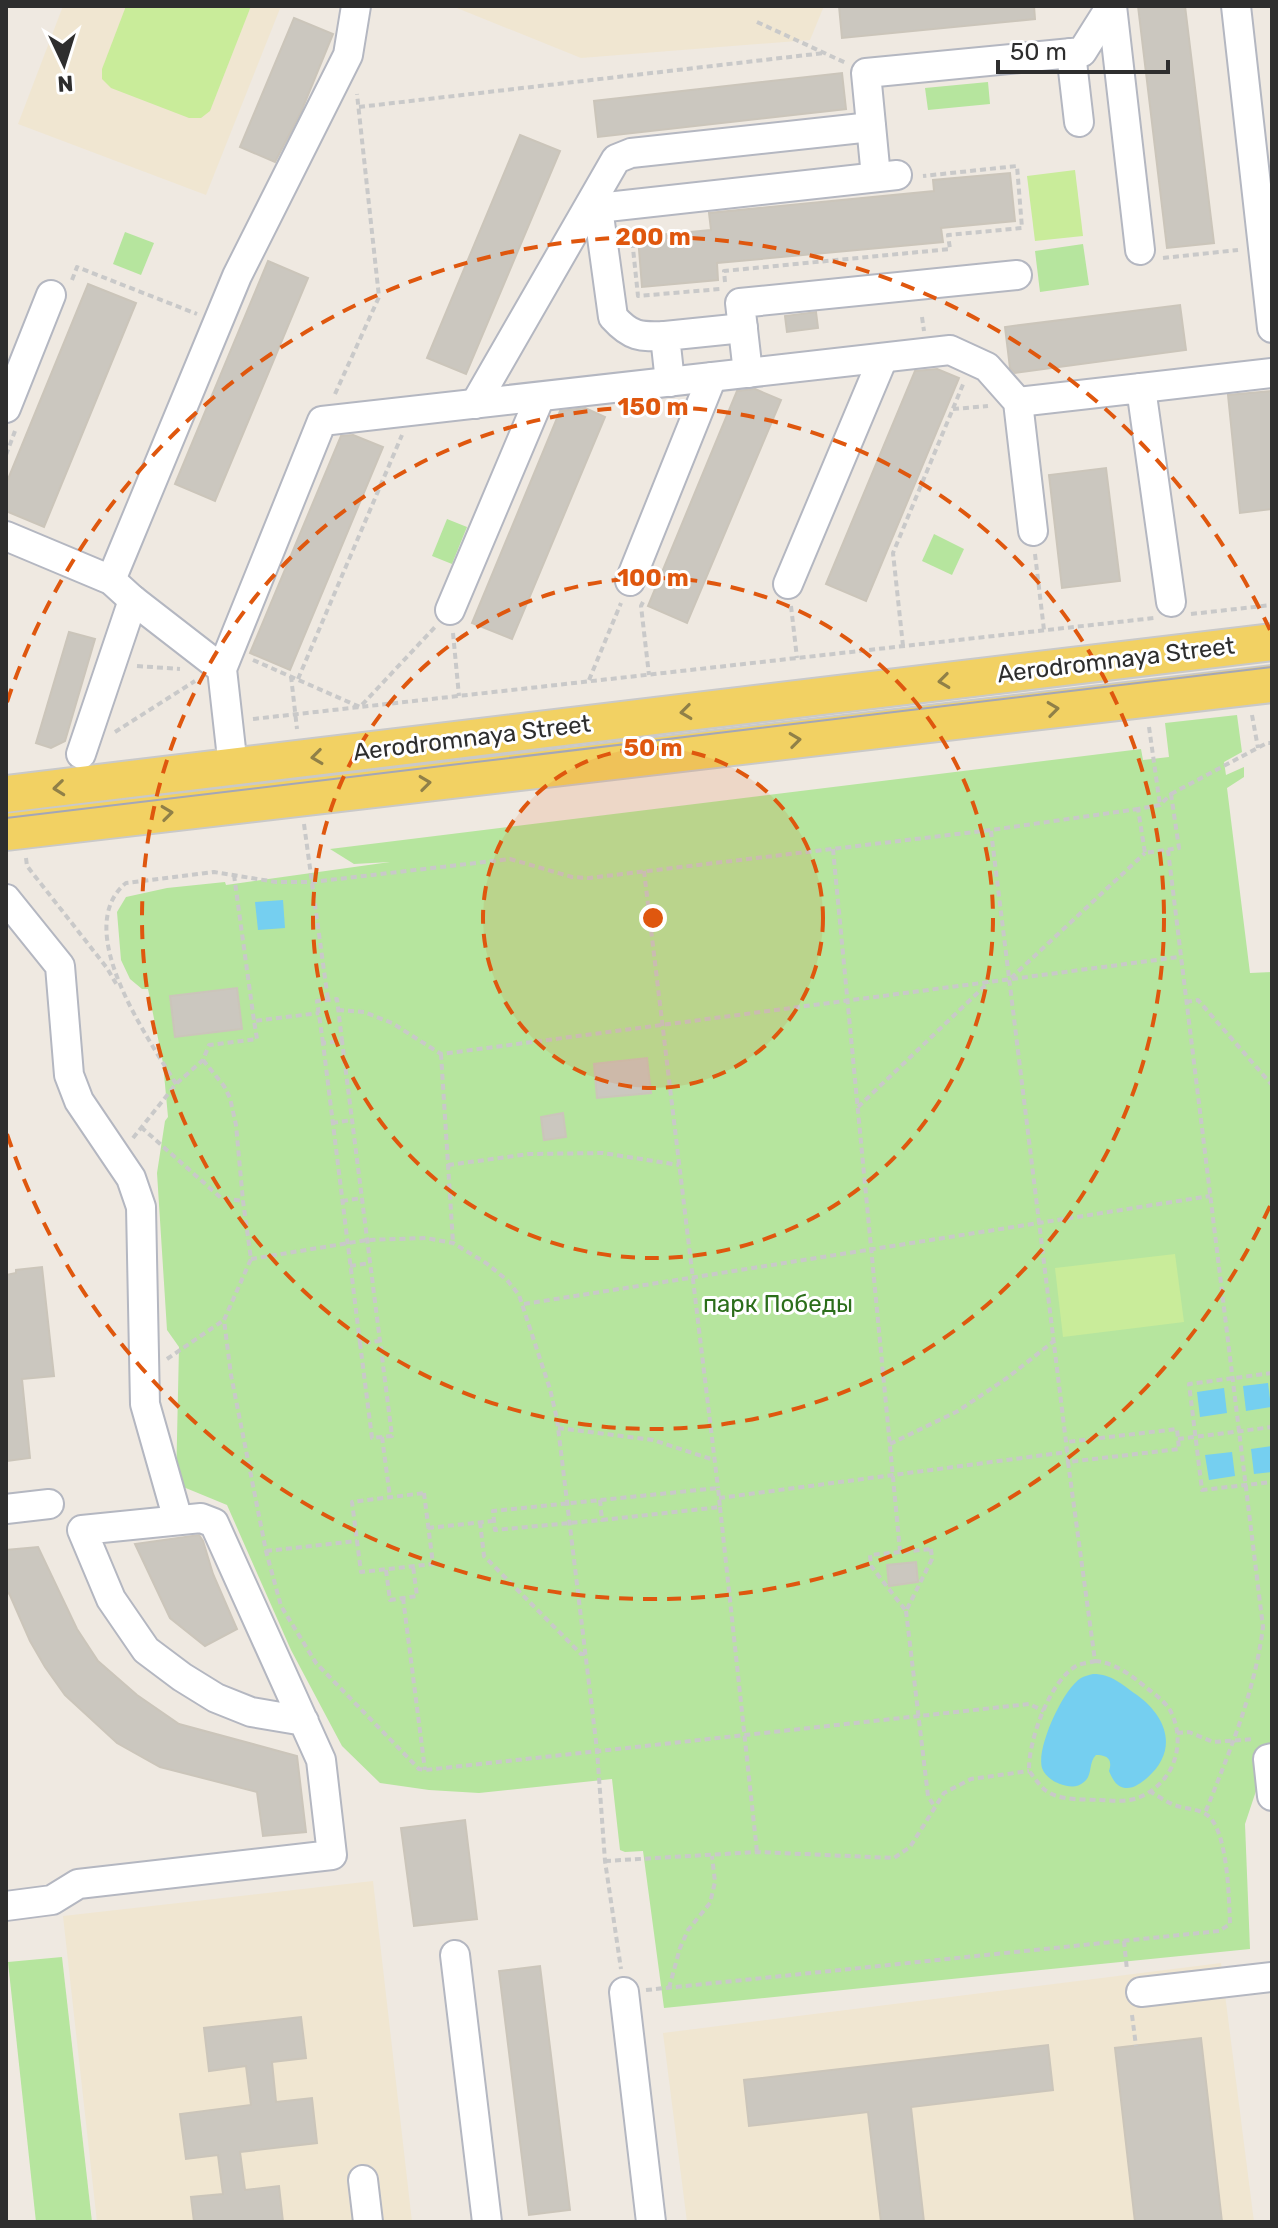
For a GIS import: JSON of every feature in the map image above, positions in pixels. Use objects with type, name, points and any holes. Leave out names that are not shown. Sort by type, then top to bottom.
[{"type":"main road","name":"Aerodromnaya Street","points":[[6,794],[1272,642]]},
{"type":"main road","name":"Aerodromnaya Street","points":[[6,832],[1262,696]]},
{"type":"street","points":[[111,580],[237,276],[348,55],[356,6]]},
{"type":"street","points":[[592,208],[896,176],[871,127],[866,73],[1082,52],[1112,6]]},
{"type":"street","points":[[1112,6],[1150,254]]},
{"type":"street","points":[[1236,6],[1272,328]]},
{"type":"street","points":[[1071,53],[1079,122]]},
{"type":"street","points":[[475,404],[592,208],[616,159],[631,153],[871,127]]},
{"type":"street","points":[[592,208],[613,317],[624,330],[640,337],[743,328]]},
{"type":"street","points":[[748,373],[740,303],[1017,275]]},
{"type":"street","points":[[12,417],[62,288]]},
{"type":"street","points":[[665,336],[670,382]]},
{"type":"street","points":[[233,767],[228,722],[216,666],[322,421],[950,350],[987,367],[1018,402],[1033,531]]},
{"type":"street","points":[[788,584],[883,358]]},
{"type":"street","points":[[1018,402],[1272,373]]},
{"type":"street","points":[[636,593],[712,377]]},
{"type":"street","points":[[1141,388],[1172,611]]},
{"type":"street","points":[[450,610],[540,397]]},
{"type":"street","points":[[6,536],[111,580],[216,666]]},
{"type":"street","points":[[81,754],[133,600]]},
{"type":"street","points":[[6,899],[60,966],[69,1075],[79,1101],[131,1178],[141,1207],[145,1404],[178,1520]]},
{"type":"street","points":[[6,1509],[49,1504]]},
{"type":"street","points":[[6,1906],[52,1900],[78,1884],[332,1855],[321,1760],[304,1721],[214,1523],[201,1518],[82,1530],[111,1599],[146,1650],[216,1698],[251,1712],[304,1721]]},
{"type":"street","points":[[1266,1748],[1272,1796]]},
{"type":"street","points":[[455,1955],[487,2222]]},
{"type":"street","points":[[1141,1992],[1272,1977]]},
{"type":"street","points":[[624,1992],[651,2222]]},
{"type":"street","points":[[363,2180],[368,2222]]},
{"type":"path","points":[[359,107],[824,53],[757,22]]},
{"type":"path","points":[[322,421],[379,297],[356,81]]},
{"type":"path","points":[[632,239],[638,296],[726,289],[724,271],[950,249],[948,235],[1022,228],[1017,166],[896,176]]},
{"type":"path","points":[[1150,254],[1244,249]]},
{"type":"path","points":[[62,288],[77,267],[218,322]]},
{"type":"path","points":[[903,646],[893,553],[965,380]]},
{"type":"path","points":[[298,679],[412,411]]},
{"type":"path","points":[[6,455],[12,417]]},
{"type":"path","points":[[1033,531],[1044,630]]},
{"type":"path","points":[[788,584],[797,658]]},
{"type":"path","points":[[636,593],[649,675]]},
{"type":"path","points":[[589,682],[636,593]]},
{"type":"path","points":[[228,722],[1044,630],[1172,611],[1272,605]]},
{"type":"path","points":[[450,610],[459,696]]},
{"type":"path","points":[[360,707],[450,610]]},
{"type":"path","points":[[111,664],[182,669]]},
{"type":"path","points":[[81,754],[216,666],[291,676],[360,707]]},
{"type":"path","points":[[291,676],[301,759]]},
{"type":"path","points":[[1258,748],[1262,696]]},
{"type":"path","points":[[1149,721],[1160,805]]},
{"type":"path","points":[[126,999],[110,963],[106,937],[114,897],[126,883],[214,872],[276,882],[312,882],[510,859],[580,878],[991,830],[1160,805],[1171,794],[1272,743]]},
{"type":"path","points":[[1009,980],[1145,853],[1179,848],[1171,794]]},
{"type":"path","points":[[1138,809],[1145,853]]},
{"type":"path","points":[[304,822],[328,1000]]},
{"type":"path","points":[[991,830],[1095,1661]]},
{"type":"path","points":[[833,849],[900,1551]]},
{"type":"path","points":[[1168,850],[1262,1636],[1234,1742],[1205,1813]]},
{"type":"path","points":[[27,866],[107,968],[176,1084]]},
{"type":"path","points":[[644,871],[718,1488],[757,1852]]},
{"type":"path","points":[[118,1160],[176,1084],[203,1060],[209,1045],[257,1039],[234,875]]},
{"type":"path","points":[[338,1010],[364,1012],[392,1023],[441,1054],[1180,957]]},
{"type":"path","points":[[858,1107],[989,982]]},
{"type":"path","points":[[337,999],[338,1010],[392,1436],[372,1438],[317,1001],[337,999]]},
{"type":"path","points":[[1186,1002],[1198,1000],[1272,1085]]},
{"type":"path","points":[[254,1021],[319,1013]]},
{"type":"path","points":[[323,1043],[342,1041]]},
{"type":"path","points":[[441,1054],[453,1243]]},
{"type":"path","points":[[203,1060],[230,1098],[236,1125],[251,1259],[224,1320],[231,1375],[266,1551],[281,1606],[316,1663],[419,1769],[1029,1704],[1044,1711]]},
{"type":"path","points":[[332,1123],[352,1120]]},
{"type":"path","points":[[141,1127],[221,1198],[243,1201]]},
{"type":"path","points":[[448,1165],[529,1154],[603,1153],[679,1165]]},
{"type":"path","points":[[524,1304],[1210,1196]]},
{"type":"path","points":[[342,1201],[362,1198]]},
{"type":"path","points":[[251,1259],[367,1240],[426,1238],[453,1243],[486,1263],[507,1280],[524,1304],[550,1389],[558,1428],[597,1750],[605,1861],[624,1992],[1219,1931],[1230,1924],[1229,1894],[1215,1823],[1205,1813],[1175,1806],[1149,1791]]},
{"type":"path","points":[[350,1266],[370,1263]]},
{"type":"path","points":[[145,1375],[224,1320]]},
{"type":"path","points":[[360,1343],[380,1341]]},
{"type":"path","points":[[890,1444],[958,1411],[1054,1341]]},
{"type":"path","points":[[1272,1373],[1189,1384],[1202,1490],[1272,1482]]},
{"type":"path","points":[[1178,1439],[1272,1427]]},
{"type":"path","points":[[558,1428],[653,1440],[714,1460]]},
{"type":"path","points":[[1066,1442],[1177,1429],[1179,1449],[1068,1462]]},
{"type":"path","points":[[382,1437],[390,1497]]},
{"type":"path","points":[[719,1498],[1067,1452]]},
{"type":"path","points":[[718,1488],[493,1511],[494,1521],[495,1530],[720,1507]]},
{"type":"path","points":[[424,1493],[433,1564],[361,1572],[352,1502],[390,1497],[424,1493]]},
{"type":"path","points":[[600,1500],[602,1520]]},
{"type":"path","points":[[428,1528],[494,1521]]},
{"type":"path","points":[[480,1522],[484,1556],[581,1654],[585,1654]]},
{"type":"path","points":[[266,1551],[357,1541]]},
{"type":"path","points":[[906,1611],[932,1559],[931,1549],[870,1555],[871,1566],[906,1611],[928,1796],[935,1808]]},
{"type":"path","points":[[386,1570],[390,1600],[417,1596],[413,1566]]},
{"type":"path","points":[[403,1598],[425,1770]]},
{"type":"path","points":[[1262,1636],[1272,1635]]},
{"type":"path","points":[[1095,1661],[1107,1662],[1129,1674],[1169,1707],[1177,1733],[1178,1752],[1172,1769],[1149,1791],[1126,1801],[1071,1799],[1044,1789],[1029,1771],[1032,1747],[1044,1711],[1051,1694],[1077,1666],[1095,1661]]},
{"type":"path","points":[[1177,1733],[1189,1732],[1213,1742],[1266,1748]]},
{"type":"path","points":[[605,1861],[757,1852],[894,1858],[910,1847],[944,1793],[971,1779],[1029,1771]]},
{"type":"path","points":[[669,1988],[688,1930],[710,1903],[715,1882],[712,1856]]},
{"type":"shaded area","points":[[63,6],[281,6],[206,195],[18,124]]},
{"type":"shaded area","points":[[452,6],[824,6],[810,40],[581,58]]},
{"type":"shaded area","points":[[373,1881],[412,2222],[97,2222],[63,1916]]},
{"type":"shaded area","points":[[1221,1963],[1254,2222],[687,2222],[663,2033]]},
{"type":"green space","points":[[126,6],[251,6],[210,111],[201,118],[189,118],[111,88],[102,79],[102,69]]},
{"type":"green space","points":[[988,82],[990,104],[928,110],[925,88]]},
{"type":"green space","points":[[1075,170],[1083,236],[1035,241],[1027,176]]},
{"type":"green space","points":[[125,232],[154,243],[141,275],[113,264]]},
{"type":"green space","points":[[1083,244],[1089,285],[1040,292],[1035,251]]},
{"type":"green space","points":[[447,519],[467,527],[452,564],[432,556]]},
{"type":"green space","points":[[934,534],[964,549],[952,575],[922,561]]},
{"type":"green space","name":"парк Победы","points":[[1237,715],[1242,752],[1224,762],[1226,775],[1244,767],[1244,777],[1227,788],[1250,973],[1272,972],[1272,1773],[1260,1779],[1245,1824],[1250,1949],[664,2008],[643,1851],[620,1850],[612,1779],[479,1793],[380,1783],[342,1746],[291,1650],[227,1505],[176,1484],[179,1347],[167,1330],[157,1173],[168,1117],[163,1063],[148,989],[142,989],[130,979],[121,960],[117,912],[126,897],[167,888],[225,882],[226,885],[390,862],[354,864],[330,849],[1141,749],[1143,760],[1169,757],[1165,723]]},
{"type":"green space","points":[[1175,1254],[1184,1322],[1063,1337],[1055,1268]]},
{"type":"green space","points":[[62,1957],[92,2222],[36,2222],[8,1962]]},
{"type":"water","points":[[283,900],[285,928],[258,930],[255,902]]},
{"type":"water","points":[[1268,1383],[1271,1407],[1246,1411],[1243,1386]]},
{"type":"water","points":[[1224,1388],[1227,1413],[1200,1417],[1197,1392]]},
{"type":"water","points":[[1272,1446],[1272,1472],[1254,1474],[1251,1449]]},
{"type":"water","points":[[1232,1452],[1235,1476],[1209,1480],[1205,1455]]},
{"type":"water","points":[[1093,1674],[1111,1678],[1126,1687],[1156,1713],[1162,1724],[1166,1745],[1163,1756],[1147,1778],[1134,1787],[1125,1788],[1117,1784],[1109,1771],[1110,1761],[1103,1756],[1096,1755],[1087,1779],[1076,1786],[1054,1781],[1042,1768],[1043,1747],[1059,1706],[1074,1684],[1082,1677]]},
{"type":"building","points":[[839,6],[1034,6],[1035,19],[842,38]]},
{"type":"building","points":[[1138,6],[1185,6],[1214,243],[1167,248]]},
{"type":"building","points":[[294,18],[333,34],[301,112],[275,162],[240,147]]},
{"type":"building","points":[[842,73],[846,109],[598,137],[594,101]]},
{"type":"building","points":[[520,135],[560,151],[466,374],[427,358]]},
{"type":"building","points":[[1010,173],[1015,221],[941,228],[943,242],[717,263],[718,280],[642,287],[638,237],[711,230],[709,213],[934,191],[933,180]]},
{"type":"building","points":[[268,261],[308,278],[215,501],[175,484]]},
{"type":"building","points":[[88,284],[136,303],[44,527],[6,511],[6,484]]},
{"type":"building","points":[[1180,305],[1186,350],[1015,373],[1010,368],[1005,327]]},
{"type":"building","points":[[816,312],[818,328],[787,332],[785,316]]},
{"type":"building","points":[[937,369],[959,378],[866,601],[826,584],[915,371]]},
{"type":"building","points":[[755,389],[781,400],[687,623],[648,606],[737,391]]},
{"type":"building","points":[[1272,391],[1272,509],[1240,513],[1228,395]]},
{"type":"building","points":[[585,408],[605,417],[512,639],[472,623],[560,411]]},
{"type":"building","points":[[353,435],[383,447],[290,670],[250,653],[341,436]]},
{"type":"building","points":[[1106,468],[1120,581],[1062,588],[1049,475]]},
{"type":"building","points":[[69,632],[95,639],[65,741],[51,748],[36,743]]},
{"type":"building","points":[[237,988],[242,1029],[175,1037],[170,996]]},
{"type":"building","points":[[647,1058],[651,1093],[597,1098],[594,1064]]},
{"type":"building","points":[[563,1113],[566,1137],[544,1140],[541,1117]]},
{"type":"building","points":[[42,1267],[54,1376],[22,1379],[30,1458],[6,1461],[6,1275],[16,1273],[16,1270]]},
{"type":"building","points":[[199,1535],[237,1629],[205,1646],[170,1618],[135,1544]]},
{"type":"building","points":[[38,1547],[77,1629],[98,1661],[137,1695],[179,1724],[297,1756],[306,1832],[263,1836],[257,1792],[160,1767],[117,1743],[65,1695],[45,1667],[9,1593],[6,1594],[6,1550]]},
{"type":"building","points":[[916,1562],[918,1582],[889,1586],[887,1565]]},
{"type":"building","points":[[465,1820],[477,1919],[414,1926],[401,1828]]},
{"type":"building","points":[[540,1966],[570,2210],[529,2215],[499,1971]]},
{"type":"building","points":[[301,2017],[306,2058],[272,2062],[276,2102],[312,2098],[317,2143],[240,2152],[245,2190],[279,2186],[283,2222],[194,2222],[191,2197],[223,2194],[218,2155],[186,2159],[180,2114],[251,2105],[246,2066],[209,2071],[204,2028]]},
{"type":"building","points":[[1201,2038],[1222,2222],[1135,2222],[1115,2048]]},
{"type":"building","points":[[1048,2045],[1053,2090],[911,2107],[924,2222],[881,2222],[868,2112],[749,2126],[744,2080]]},
{"type":"tram line","points":[[6,818],[1272,667]]}]
